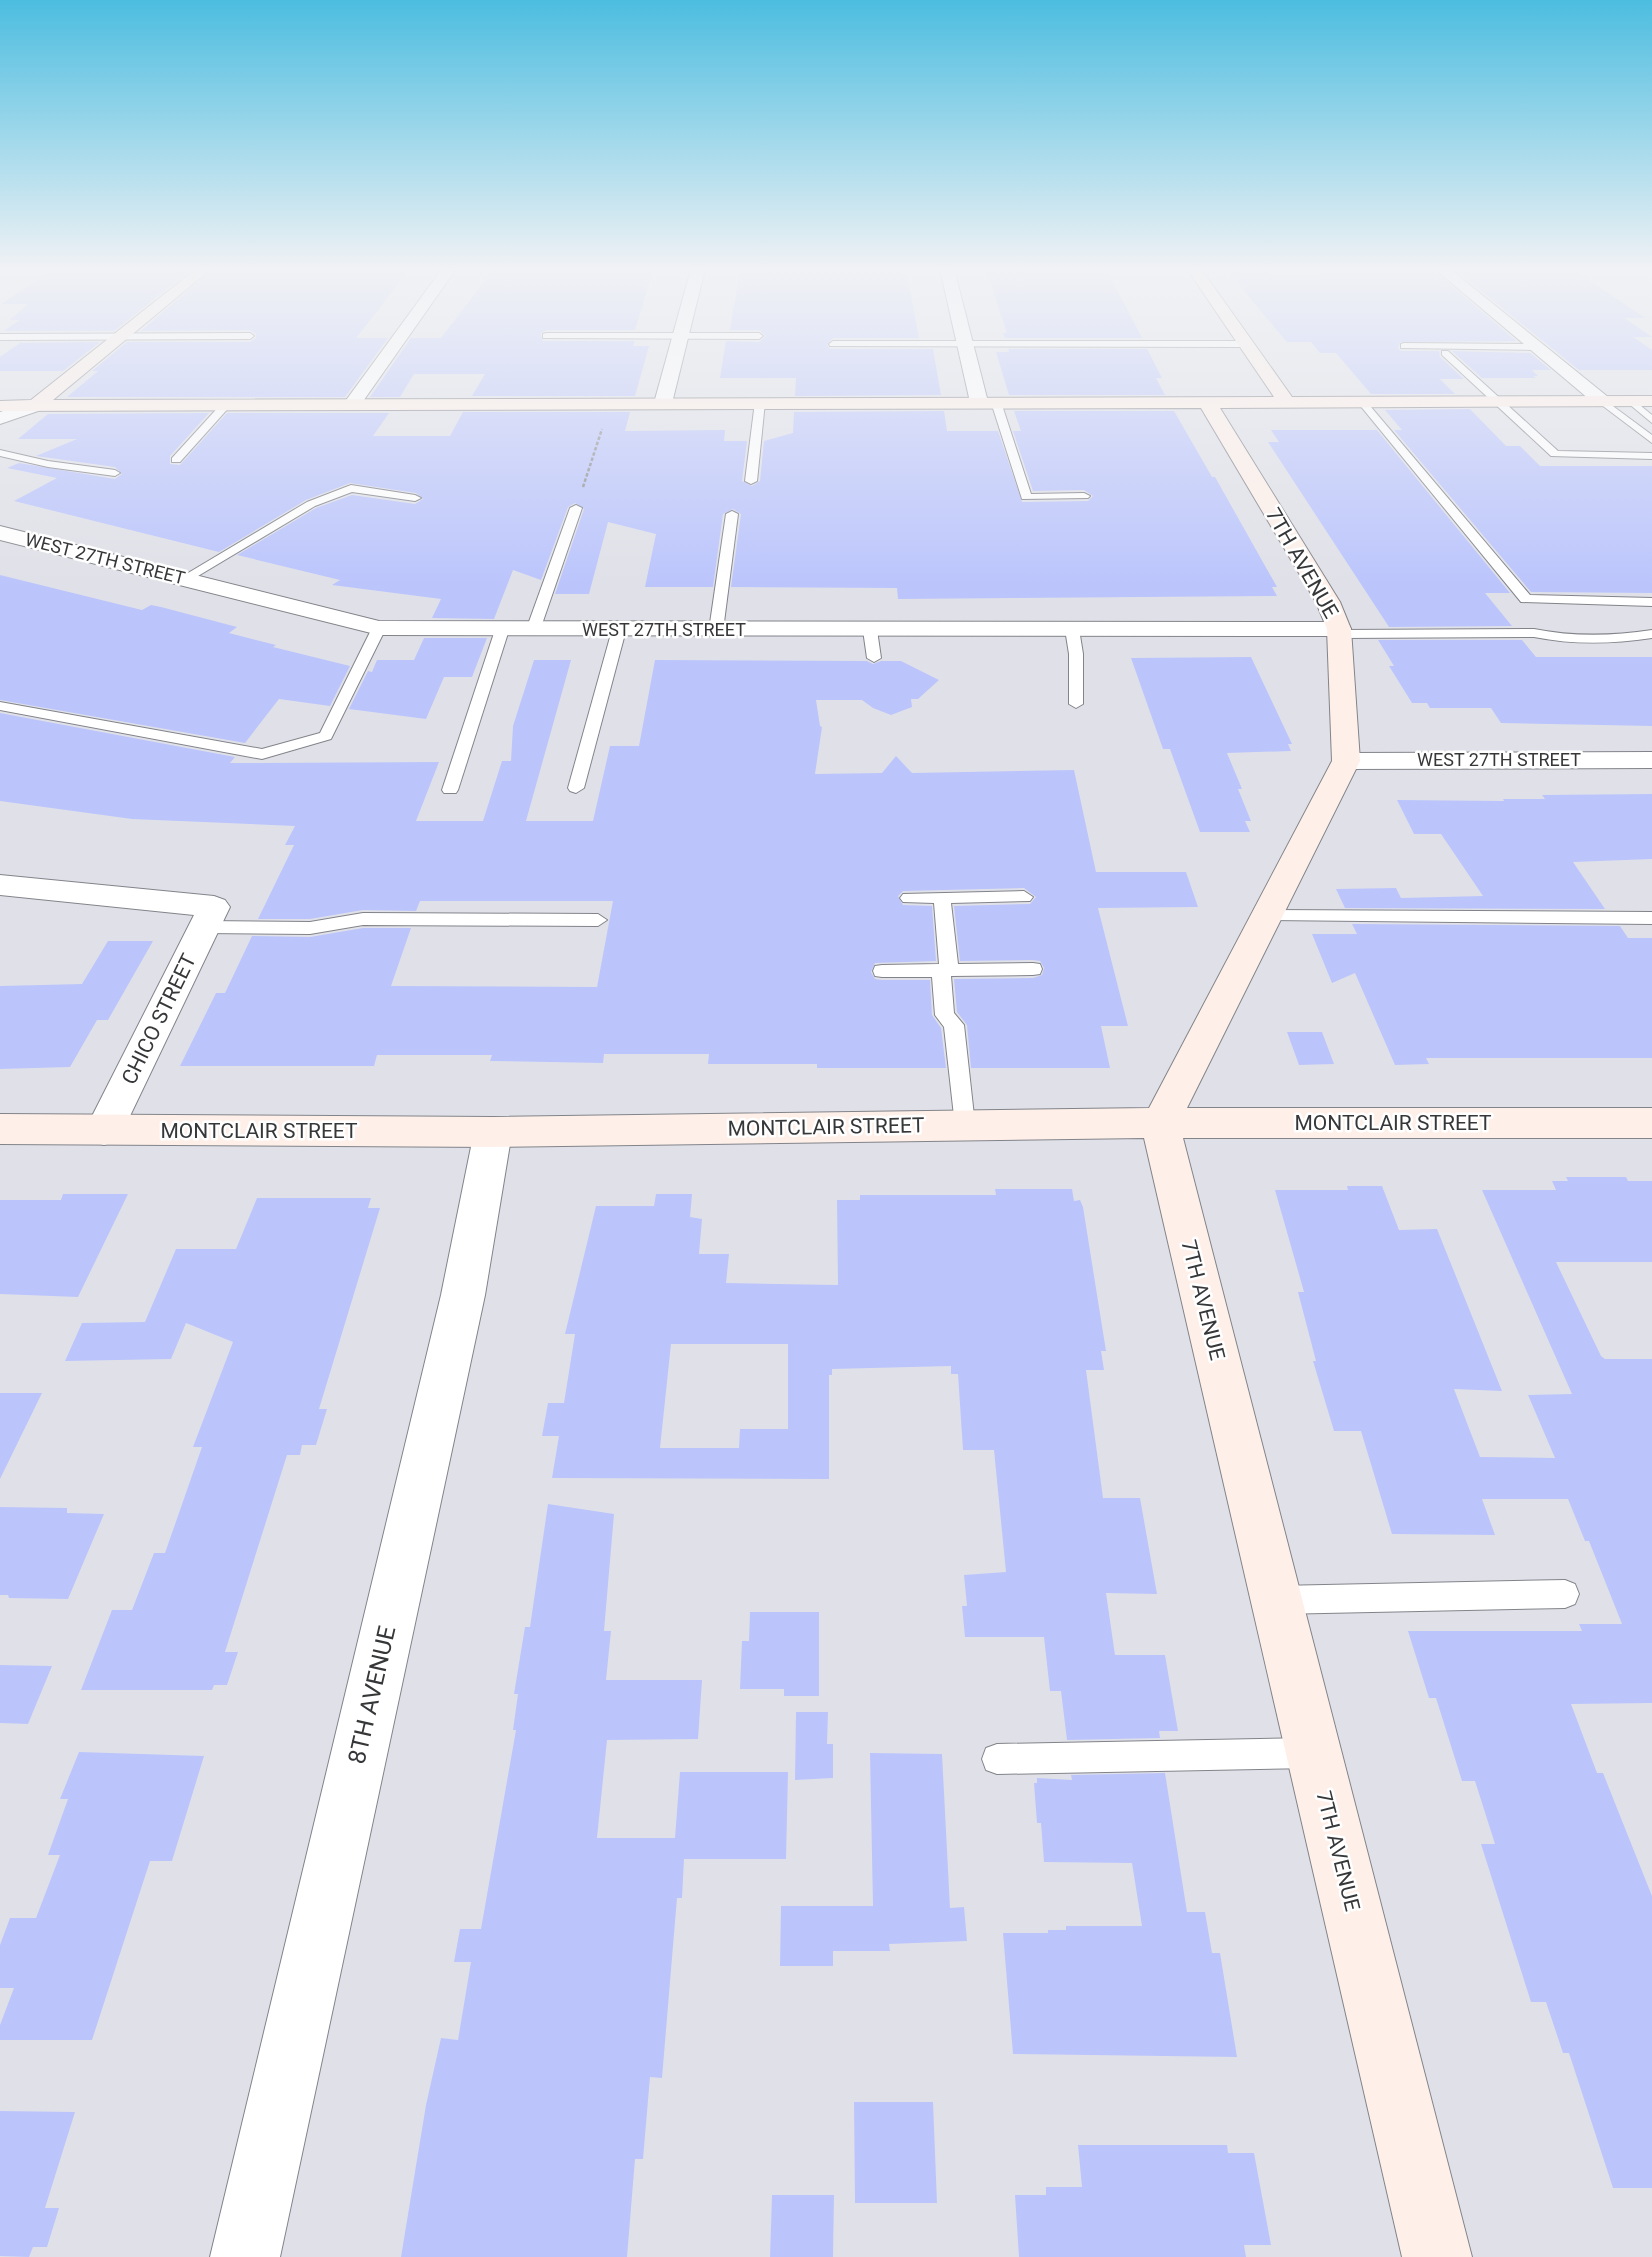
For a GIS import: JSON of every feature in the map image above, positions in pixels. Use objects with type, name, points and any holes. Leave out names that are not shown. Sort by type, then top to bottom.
[{"type":"street","points":[[0,418],[35,406],[74,374]]},
{"type":"street","points":[[353,403],[374,374]]},
{"type":"street","points":[[663,403],[671,374]]},
{"type":"street","points":[[977,374],[988,402]]},
{"type":"street","points":[[1267,374],[1287,402]]},
{"type":"street","points":[[1570,374],[1602,401]]},
{"type":"street","points":[[0,406],[1652,401]]},
{"type":"street","name":"7TH AVENUE","points":[[1207,402],[1328,602],[1340,631],[1346,761]]},
{"type":"street","name":"WEST 27TH STREET","points":[[0,533],[379,628],[1340,631]]},
{"type":"street","name":"WEST 27TH STREET","points":[[1346,761],[1652,760]]},
{"type":"street","points":[[1160,1123],[1346,761]]},
{"type":"street","points":[[0,885],[209,917]]},
{"type":"street","name":"CHICO STREET","points":[[104,1130],[209,917]]},
{"type":"street","name":"7TH AVENUE","points":[[1160,1123],[1437,2257]]},
{"type":"street","name":"MONTCLAIR STREET","points":[[0,1129],[493,1132],[1160,1123],[1652,1123]]},
{"type":"street","name":"8TH AVENUE","points":[[245,2257],[463,1295],[493,1132]]},
{"type":"lane","points":[[1468,374],[1555,454],[1652,456]]},
{"type":"lane","points":[[1602,401],[1652,440]]},
{"type":"lane","points":[[1630,401],[1652,420]]},
{"type":"lane","points":[[751,481],[760,402]]},
{"type":"lane","points":[[988,402],[1026,497],[1084,496]]},
{"type":"lane","points":[[1363,402],[1526,599],[1652,602]]},
{"type":"lane","points":[[176,460],[227,404]]},
{"type":"lane","points":[[0,453],[48,464],[115,473]]},
{"type":"lane","points":[[184,579],[312,504],[351,488],[415,498]]},
{"type":"lane","points":[[533,630],[576,508]]},
{"type":"lane","points":[[716,630],[732,514]]},
{"type":"lane","points":[[0,706],[262,754],[326,736],[379,628]]},
{"type":"lane","points":[[1072,629],[1076,654],[1076,704]]},
{"type":"lane","points":[[450,790],[502,630]]},
{"type":"lane","points":[[576,788],[619,630]]},
{"type":"lane","points":[[870,630],[874,658]]},
{"type":"lane","points":[[1340,631],[1534,633],[1563,639],[1618,639],[1652,634]]},
{"type":"lane","points":[[909,898],[1024,897]]},
{"type":"lane","points":[[942,898],[945,1015],[954,1025],[965,1125]]},
{"type":"lane","points":[[1266,916],[1652,918]]},
{"type":"lane","points":[[209,917],[310,928],[363,919],[598,920]]},
{"type":"lane","points":[[881,971],[1033,970]]},
{"type":"lane","points":[[1277,1600],[1565,1594]]},
{"type":"lane","points":[[997,1759],[1314,1753]]},
{"type":"path","points":[[576,508],[611,403]]},
{"type":"building","points":[[94,374],[362,374],[345,397],[67,397]]},
{"type":"building","points":[[386,374],[414,374],[400,397],[370,397]]},
{"type":"building","points":[[485,374],[641,374],[635,396],[472,396]]},
{"type":"building","points":[[721,374],[937,374],[941,395],[795,396],[796,378],[720,378]]},
{"type":"building","points":[[1003,374],[1160,374],[1162,378],[1156,378],[1165,395],[1009,395]]},
{"type":"building","points":[[1354,374],[1459,374],[1464,379],[1440,379],[1455,394],[1371,394]]},
{"type":"building","points":[[1478,374],[1538,376],[1533,376],[1536,378],[1482,378]]},
{"type":"building","points":[[1470,409],[1506,446],[1520,446],[1540,466],[1652,466],[1652,593],[1531,592],[1394,430],[1402,430],[1385,410]]},
{"type":"building","points":[[944,411],[947,431],[998,431],[1022,502],[1088,501],[1093,496],[1084,490],[1033,491],[1013,431],[1021,431],[1014,411],[1174,411],[1277,587],[1272,587],[1277,596],[898,599],[897,588],[731,587],[741,514],[733,509],[723,514],[713,587],[645,587],[656,534],[608,522],[589,594],[555,594],[584,509],[575,503],[568,507],[541,580],[513,570],[494,619],[432,618],[441,599],[332,585],[340,580],[237,555],[316,508],[352,495],[415,504],[423,499],[416,493],[350,483],[306,500],[219,552],[14,501],[57,478],[7,468],[19,463],[115,479],[122,474],[115,467],[36,456],[77,439],[18,439],[48,414],[209,413],[170,456],[170,464],[180,465],[227,413],[389,413],[373,436],[450,436],[463,412],[630,412],[625,431],[725,430],[724,441],[747,441],[742,481],[752,486],[760,481],[764,441],[793,433],[794,412]]},
{"type":"building","points":[[1271,430],[1377,430],[1510,593],[1485,593],[1512,626],[1389,627],[1268,442],[1279,442]]},
{"type":"building","points":[[0,575],[142,610],[151,605],[161,607],[237,627],[229,633],[276,645],[273,647],[350,666],[330,706],[279,699],[245,743],[0,700]]},
{"type":"building","points":[[424,638],[487,638],[472,677],[444,677],[426,719],[349,709],[368,671],[372,672],[377,660],[414,660]]},
{"type":"building","points":[[1378,640],[1522,640],[1536,657],[1652,657],[1652,726],[1501,723],[1491,708],[1430,708],[1427,703],[1412,703],[1389,666],[1394,666]]},
{"type":"building","points":[[1251,657],[1292,744],[1288,744],[1291,751],[1227,753],[1242,789],[1238,789],[1251,821],[1245,821],[1250,832],[1200,832],[1170,749],[1163,749],[1131,658]]},
{"type":"building","points":[[534,660],[571,660],[526,821],[593,821],[610,746],[639,746],[655,660],[867,661],[873,664],[881,661],[901,661],[939,680],[918,699],[911,699],[912,707],[891,715],[862,700],[816,700],[822,727],[815,774],[882,773],[896,756],[912,773],[1074,770],[1096,872],[1186,872],[1198,907],[1098,908],[1128,1026],[1101,1026],[1110,1068],[971,1068],[967,1025],[957,1012],[954,979],[1033,978],[1042,975],[1044,968],[1040,961],[1033,960],[960,961],[954,906],[1030,904],[1036,897],[1024,888],[903,891],[898,896],[903,905],[932,906],[936,961],[875,963],[871,972],[875,979],[882,980],[930,980],[932,1015],[941,1028],[946,1068],[817,1068],[817,1064],[708,1064],[709,1054],[604,1054],[603,1063],[490,1061],[492,1055],[377,1055],[374,1066],[180,1066],[216,993],[225,993],[252,936],[310,937],[363,928],[411,928],[391,986],[597,987],[613,901],[420,901],[416,911],[363,910],[310,919],[258,919],[294,845],[285,845],[295,826],[132,819],[0,801],[0,713],[235,757],[230,763],[439,762],[416,821],[483,821],[502,761],[511,761],[513,726]]},
{"type":"building","points":[[1652,794],[1652,859],[1573,862],[1605,909],[1345,908],[1336,889],[1396,888],[1401,898],[1483,896],[1441,834],[1414,834],[1397,800],[1504,801],[1503,799],[1545,799],[1542,795]]},
{"type":"building","points":[[1352,924],[1620,926],[1628,938],[1652,938],[1652,1058],[1426,1058],[1429,1064],[1395,1065],[1355,973],[1332,983],[1312,934],[1357,934]]},
{"type":"building","points":[[108,941],[153,941],[108,1020],[97,1020],[70,1067],[0,1069],[0,986],[82,984]]},
{"type":"building","points":[[1287,1032],[1322,1032],[1334,1064],[1299,1065]]},
{"type":"building","points":[[1566,1177],[1626,1177],[1628,1181],[1652,1181],[1652,1262],[1556,1262],[1601,1356],[1605,1359],[1652,1359],[1652,1703],[1571,1704],[1597,1773],[1603,1773],[1652,1896],[1652,2188],[1613,2188],[1569,2053],[1563,2053],[1546,2002],[1531,2002],[1481,1844],[1495,1844],[1475,1781],[1462,1781],[1436,1698],[1429,1698],[1408,1631],[1582,1631],[1579,1624],[1622,1624],[1589,1541],[1585,1541],[1568,1499],[1482,1499],[1495,1535],[1392,1534],[1361,1431],[1334,1431],[1313,1361],[1316,1361],[1298,1292],[1304,1292],[1275,1190],[1348,1190],[1347,1186],[1382,1186],[1399,1230],[1437,1229],[1502,1391],[1454,1389],[1480,1457],[1555,1458],[1528,1395],[1572,1394],[1482,1190],[1556,1190],[1552,1181],[1568,1181]]},
{"type":"building","points":[[995,1189],[1072,1189],[1074,1201],[1080,1200],[1083,1207],[1106,1351],[1101,1351],[1104,1370],[1086,1370],[1103,1498],[1140,1498],[1157,1594],[1106,1593],[1115,1655],[1165,1655],[1178,1731],[1159,1731],[1160,1738],[1067,1740],[1061,1691],[1050,1691],[1044,1637],[965,1637],[962,1606],[967,1606],[964,1575],[1006,1572],[994,1450],[963,1450],[958,1374],[951,1374],[951,1366],[832,1369],[832,1375],[829,1375],[829,1479],[552,1478],[559,1436],[542,1436],[548,1403],[564,1403],[575,1334],[565,1334],[596,1206],[654,1206],[656,1194],[692,1194],[690,1217],[702,1219],[699,1254],[729,1254],[726,1283],[838,1285],[837,1200],[860,1200],[860,1195],[996,1195]],"holes":[[[671,1344],[788,1344],[788,1429],[740,1429],[739,1448],[660,1448]]]},
{"type":"building","points":[[63,1194],[128,1194],[78,1297],[0,1294],[0,1200],[61,1200]]},
{"type":"building","points":[[257,1198],[371,1198],[368,1208],[380,1208],[319,1409],[327,1409],[316,1445],[302,1445],[300,1455],[287,1455],[225,1652],[238,1652],[227,1685],[214,1685],[212,1690],[81,1690],[112,1610],[132,1610],[154,1553],[165,1553],[202,1447],[193,1447],[233,1342],[186,1323],[171,1359],[65,1361],[82,1323],[145,1322],[176,1249],[236,1249]]},
{"type":"building","points":[[0,1393],[42,1393],[0,1479]]},
{"type":"building","points":[[548,1504],[614,1514],[604,1631],[611,1631],[606,1680],[702,1680],[698,1739],[607,1740],[597,1838],[675,1838],[680,1772],[788,1772],[786,1859],[684,1859],[682,1898],[677,1898],[662,2078],[650,2077],[643,2159],[635,2159],[627,2257],[401,2257],[426,2105],[441,2038],[458,2040],[471,1962],[454,1962],[460,1929],[481,1929],[516,1730],[513,1730],[518,1694],[514,1694],[525,1627],[530,1627]]},
{"type":"building","points":[[0,1507],[67,1508],[67,1513],[104,1514],[68,1599],[9,1598],[8,1595],[0,1595]]},
{"type":"building","points":[[750,1612],[819,1612],[819,1696],[784,1696],[784,1689],[740,1689],[742,1641],[749,1641]]},
{"type":"building","points":[[0,1665],[52,1666],[28,1724],[0,1723]]},
{"type":"building","points":[[796,1712],[828,1712],[827,1744],[833,1744],[833,1778],[795,1780]]},
{"type":"building","points":[[79,1752],[204,1756],[172,1861],[150,1861],[92,2040],[0,2040],[0,2025],[14,1988],[0,1988],[0,1945],[10,1918],[36,1918],[60,1855],[48,1855],[68,1799],[60,1799]]},
{"type":"building","points":[[870,1753],[942,1754],[950,1908],[964,1907],[967,1941],[889,1944],[890,1951],[833,1951],[833,1966],[780,1966],[781,1906],[873,1906]]},
{"type":"building","points":[[1165,1773],[1187,1912],[1205,1912],[1212,1953],[1220,1953],[1237,2057],[1013,2054],[1003,1933],[1048,1933],[1048,1930],[1066,1930],[1066,1926],[1142,1926],[1132,1863],[1044,1862],[1034,1783],[1037,1783],[1037,1778],[1072,1780],[1071,1775]]},
{"type":"building","points":[[854,2102],[933,2102],[937,2203],[855,2203]]},
{"type":"building","points":[[0,2111],[75,2112],[45,2208],[59,2208],[47,2247],[33,2247],[29,2257],[0,2256]]},
{"type":"building","points":[[1078,2145],[1227,2145],[1228,2153],[1254,2153],[1271,2245],[1244,2245],[1246,2257],[1019,2257],[1015,2195],[1046,2195],[1046,2187],[1082,2187]]},
{"type":"building","points":[[772,2195],[834,2195],[833,2257],[770,2257]]}]
